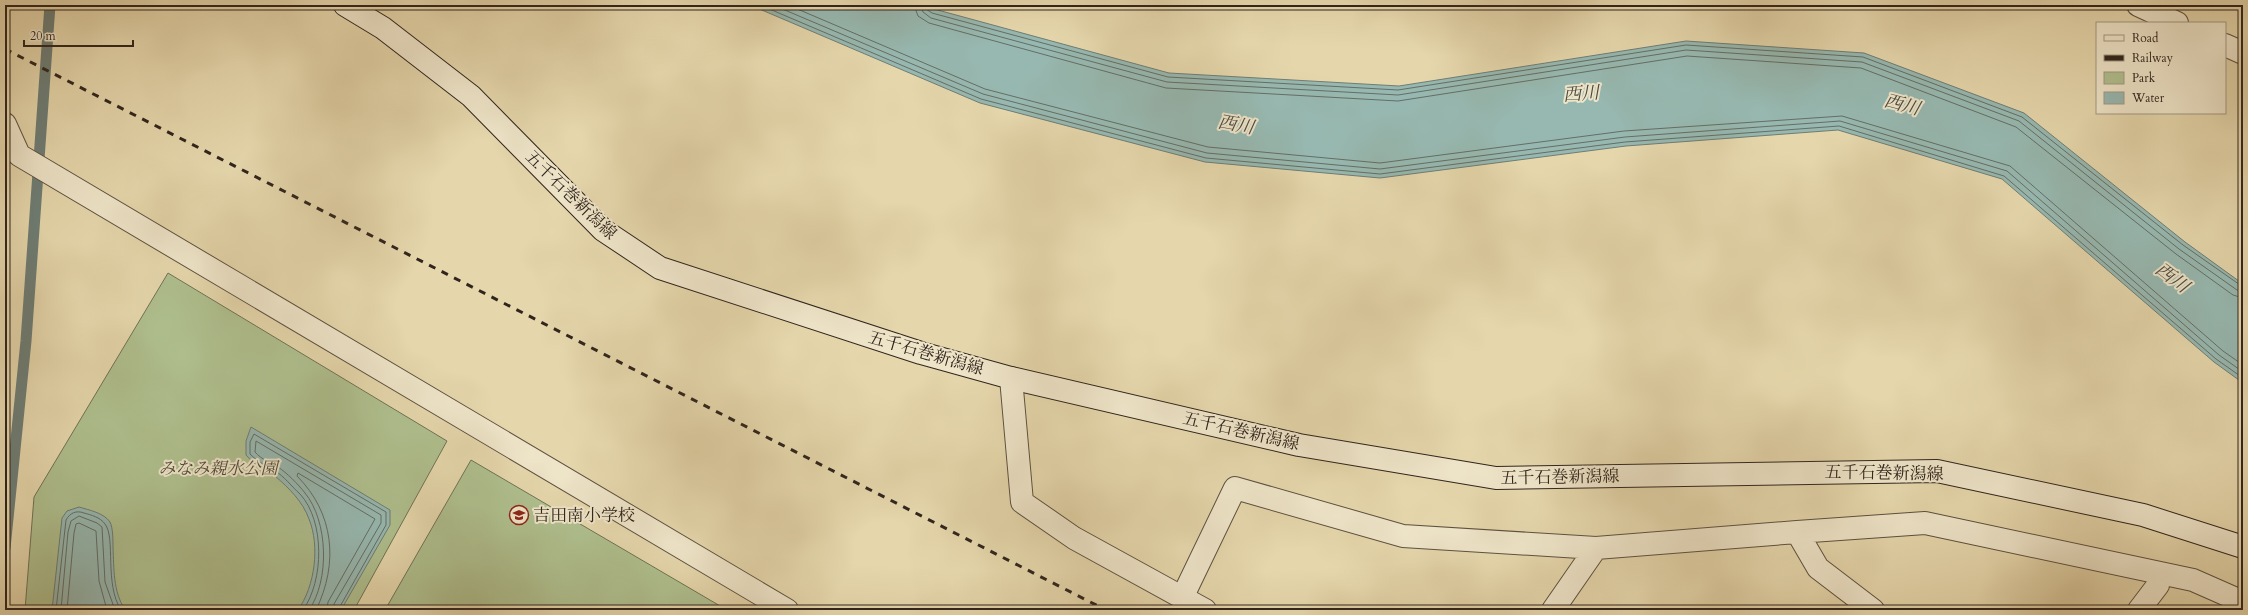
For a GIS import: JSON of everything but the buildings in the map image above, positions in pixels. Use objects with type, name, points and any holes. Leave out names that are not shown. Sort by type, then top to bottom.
[{"type":"street","name":"五千石巻新潟線","points":[[345,5],[383,28],[471,96],[603,230],[660,268],[921,354],[1011,378],[1299,444],[1496,478],[1937,471],[2143,515],[2243,547]]},
{"type":"street","points":[[2138,5],[2175,22]]},
{"type":"street","points":[[2226,46],[2243,54]]},
{"type":"street","points":[[5,124],[19,155],[787,610]]},
{"type":"street","points":[[1011,378],[1022,502],[1074,538],[1205,610]]},
{"type":"street","points":[[1182,598],[1235,488],[1403,536],[1596,548],[1925,523],[2193,580],[2243,602]]},
{"type":"street","points":[[1797,532],[1818,568],[1863,607]]},
{"type":"street","points":[[1553,610],[1596,548]]},
{"type":"street","points":[[2138,610],[2158,585]]},
{"type":"green space","name":"みなみ親水公園","points":[[168,273],[447,441],[354,610],[25,610],[34,497]]},
{"type":"green space","name":"吉田南小学校","points":[[471,460],[727,610],[385,610]]},
{"type":"water","name":"西川","points":[[750,5],[926,5],[934,9],[1169,73],[1399,86],[1686,41],[1864,53],[2024,113],[2185,242],[2243,284],[2243,383],[2214,362],[2002,179],[1838,130],[1626,146],[1380,178],[1205,162],[980,103]]},
{"type":"water","points":[[251,427],[390,510],[390,525],[341,610],[298,610],[304,600],[312,578],[315,553],[312,530],[309,519],[303,507],[295,496],[275,476],[257,465],[246,455],[246,441]]},
{"type":"water","points":[[79,507],[100,514],[110,522],[113,534],[116,588],[125,610],[52,610],[62,518],[67,511]]},
{"type":"waterway","points":[[5,548],[26,341],[50,5]]},
{"type":"railway","points":[[5,49],[1106,610]]},
{"type":"place","name":"吉田南小学校","points":[[519,515]]}]
